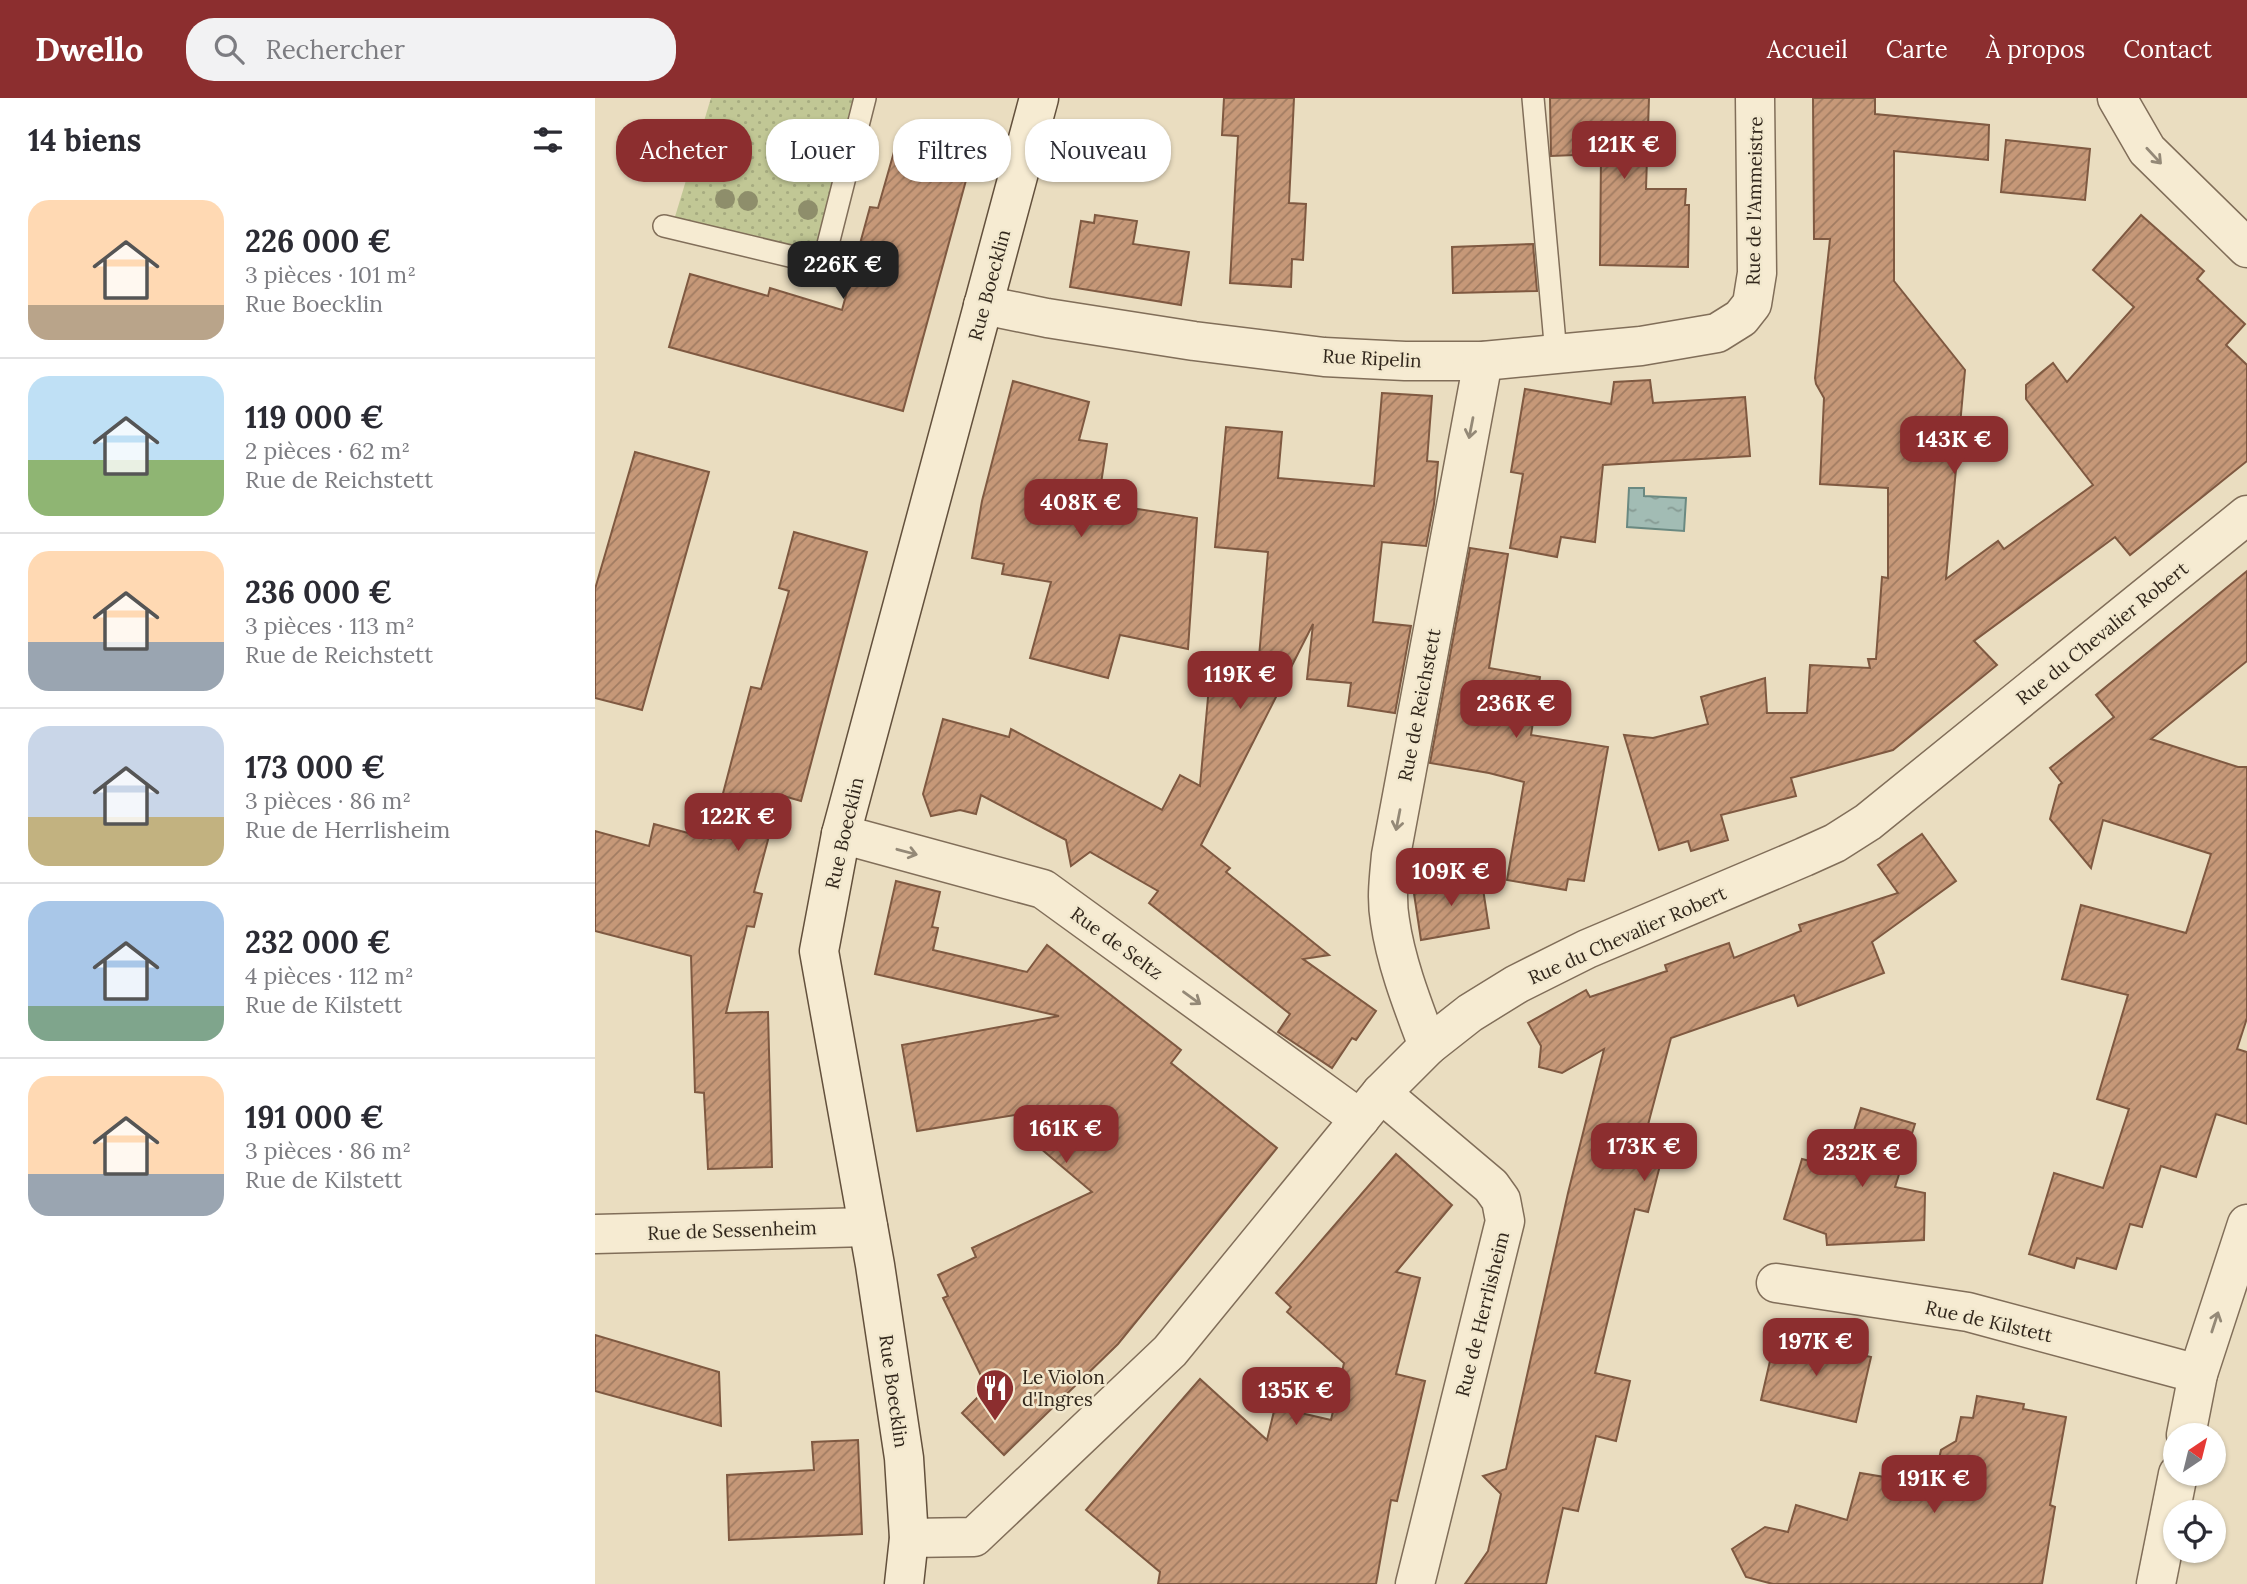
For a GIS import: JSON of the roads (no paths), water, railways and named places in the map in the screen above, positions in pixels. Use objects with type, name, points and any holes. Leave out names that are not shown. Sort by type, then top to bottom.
[{"type":"street","name":"Rue Boecklin","points":[[904,1584],[909,1538],[904,1458],[868,1227],[819,951],[841,834],[1039,98]]},
{"type":"street","name":"Rue de l'Ammeistre","points":[[1752,304],[1757,273],[1755,98]]},
{"type":"street","points":[[2117,98],[2147,150],[2247,248]]},
{"type":"street","name":"Rue Ripelin","points":[[983,305],[1061,320],[1324,357],[1405,361],[1483,360],[1641,346],[1717,333],[1741,318],[1752,304]]},
{"type":"street","name":"Rue de Reichstett","points":[[1427,1046],[1389,921],[1388,887],[1483,360]]},
{"type":"street","name":"Rue du Chevalier Robert","points":[[909,1538],[974,1537],[1170,1350],[1371,1106],[1427,1046],[1470,1013],[1517,984],[1587,949],[1835,843],[1868,822],[2247,516]]},
{"type":"street","name":"Rue de Seltz","points":[[841,834],[1043,889],[1371,1106]]},
{"type":"street","name":"Rue de Herrlisheim","points":[[1371,1106],[1491,1186],[1501,1200],[1504,1221],[1415,1584]]},
{"type":"street","points":[[2188,1423],[2198,1374],[2247,1224]]},
{"type":"street","name":"Rue de Sessenheim","points":[[595,1234],[868,1227]]},
{"type":"street","name":"Rue de Kilstett","points":[[1776,1283],[1968,1312],[2198,1374]]},
{"type":"street","points":[[2155,1584],[2175,1486]]},
{"type":"lane","points":[[664,226],[823,264],[865,98]]},
{"type":"lane","points":[[1533,98],[1556,354]]},
{"type":"water","points":[[1629,488],[1644,488],[1644,496],[1686,498],[1684,531],[1627,527]]},
{"type":"place","name":"Le Violon d'Ingres","points":[[995,1422]]}]
